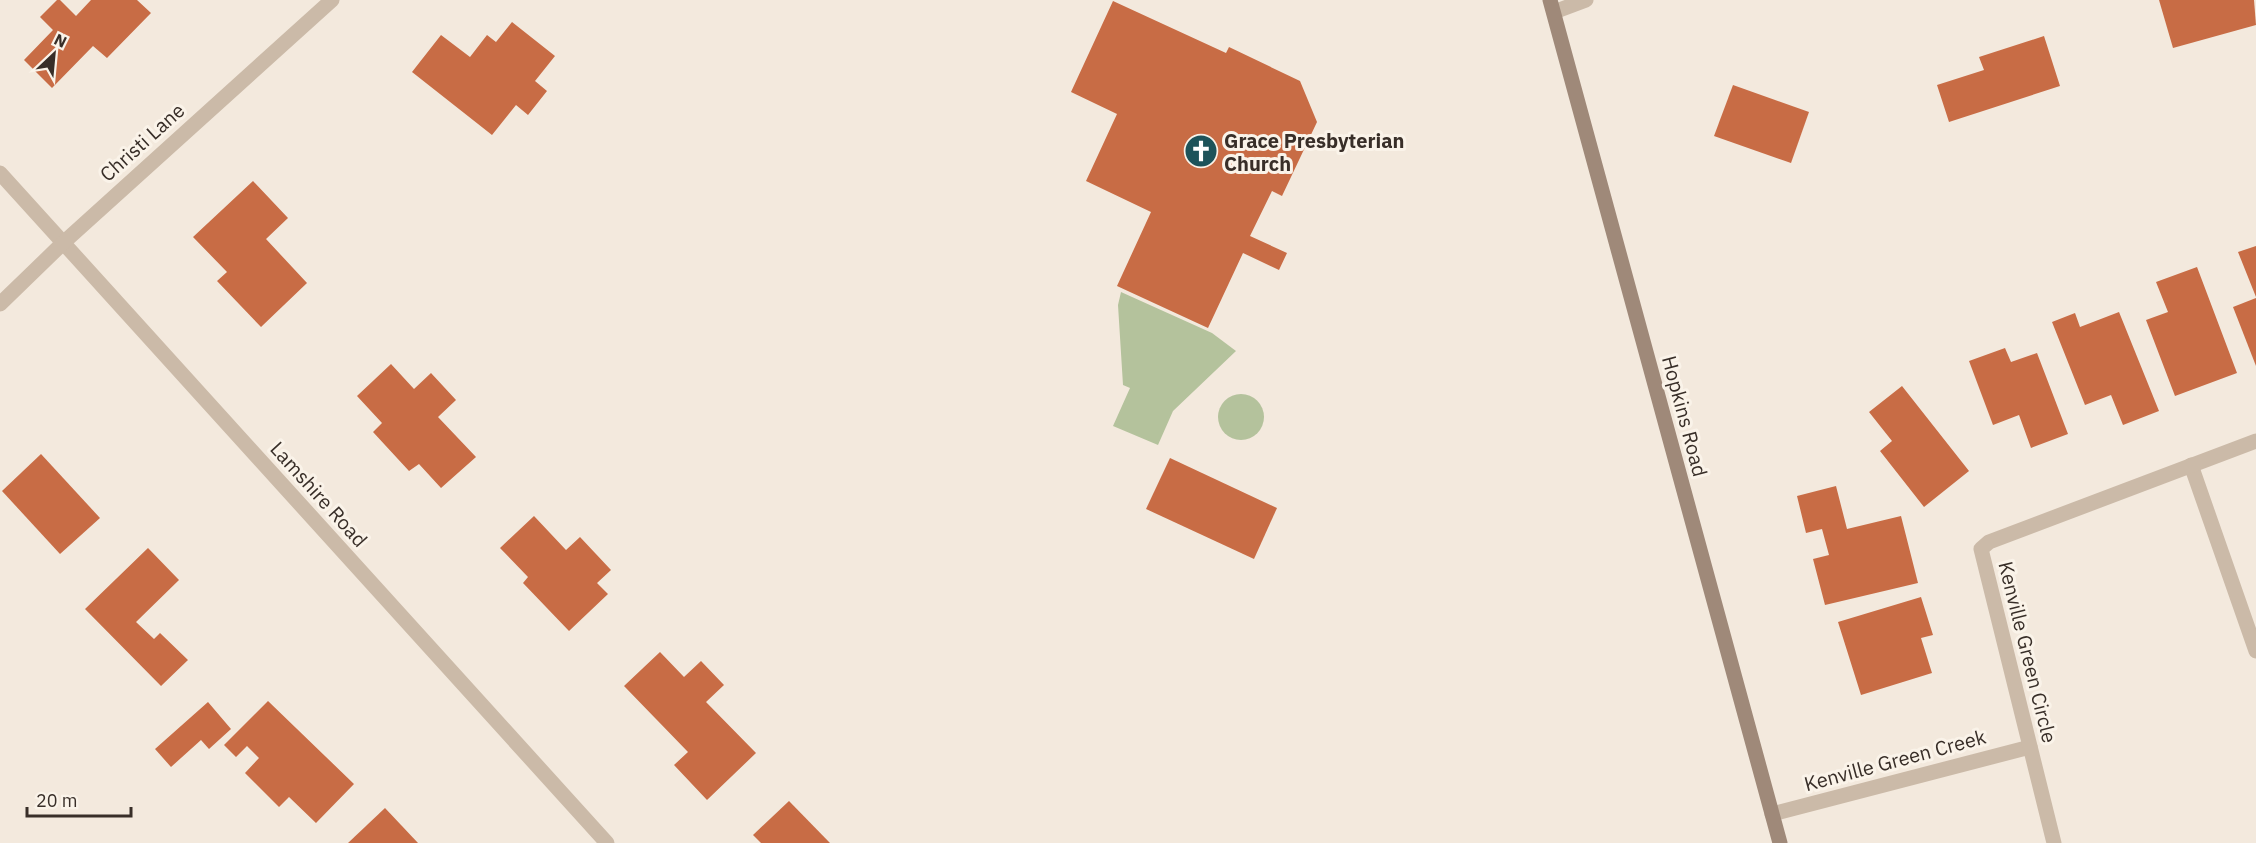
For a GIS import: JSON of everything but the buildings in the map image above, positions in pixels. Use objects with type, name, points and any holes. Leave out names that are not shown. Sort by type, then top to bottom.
[{"type":"main road","name":"Hopkins Road","points":[[1552,6],[1780,843]]},
{"type":"street","name":"Christi Lane","points":[[0,304],[63,243],[332,0]]},
{"type":"street","points":[[1552,6],[1586,0]]},
{"type":"street","name":"Lamshire Road","points":[[0,173],[607,843]]},
{"type":"street","name":"Kenville Green Circle","points":[[2054,843],[1981,549],[1989,542],[2256,441]]},
{"type":"street","points":[[2191,465],[2256,651]]},
{"type":"street","name":"Kenville Green Creek","points":[[1772,814],[2030,747]]},
{"type":"green space","points":[[1121,292],[1212,333],[1236,351],[1173,411],[1158,445],[1113,426],[1130,388],[1123,385],[1118,305]]},
{"type":"green space","points":[[1241,394],[1250,395],[1258,400],[1263,408],[1263,426],[1258,434],[1250,439],[1241,440],[1232,439],[1224,434],[1219,426],[1218,417],[1219,408],[1224,400],[1232,395]]},
{"type":"place","name":"Grace Presbyterian Church","points":[[1201,151]]}]
